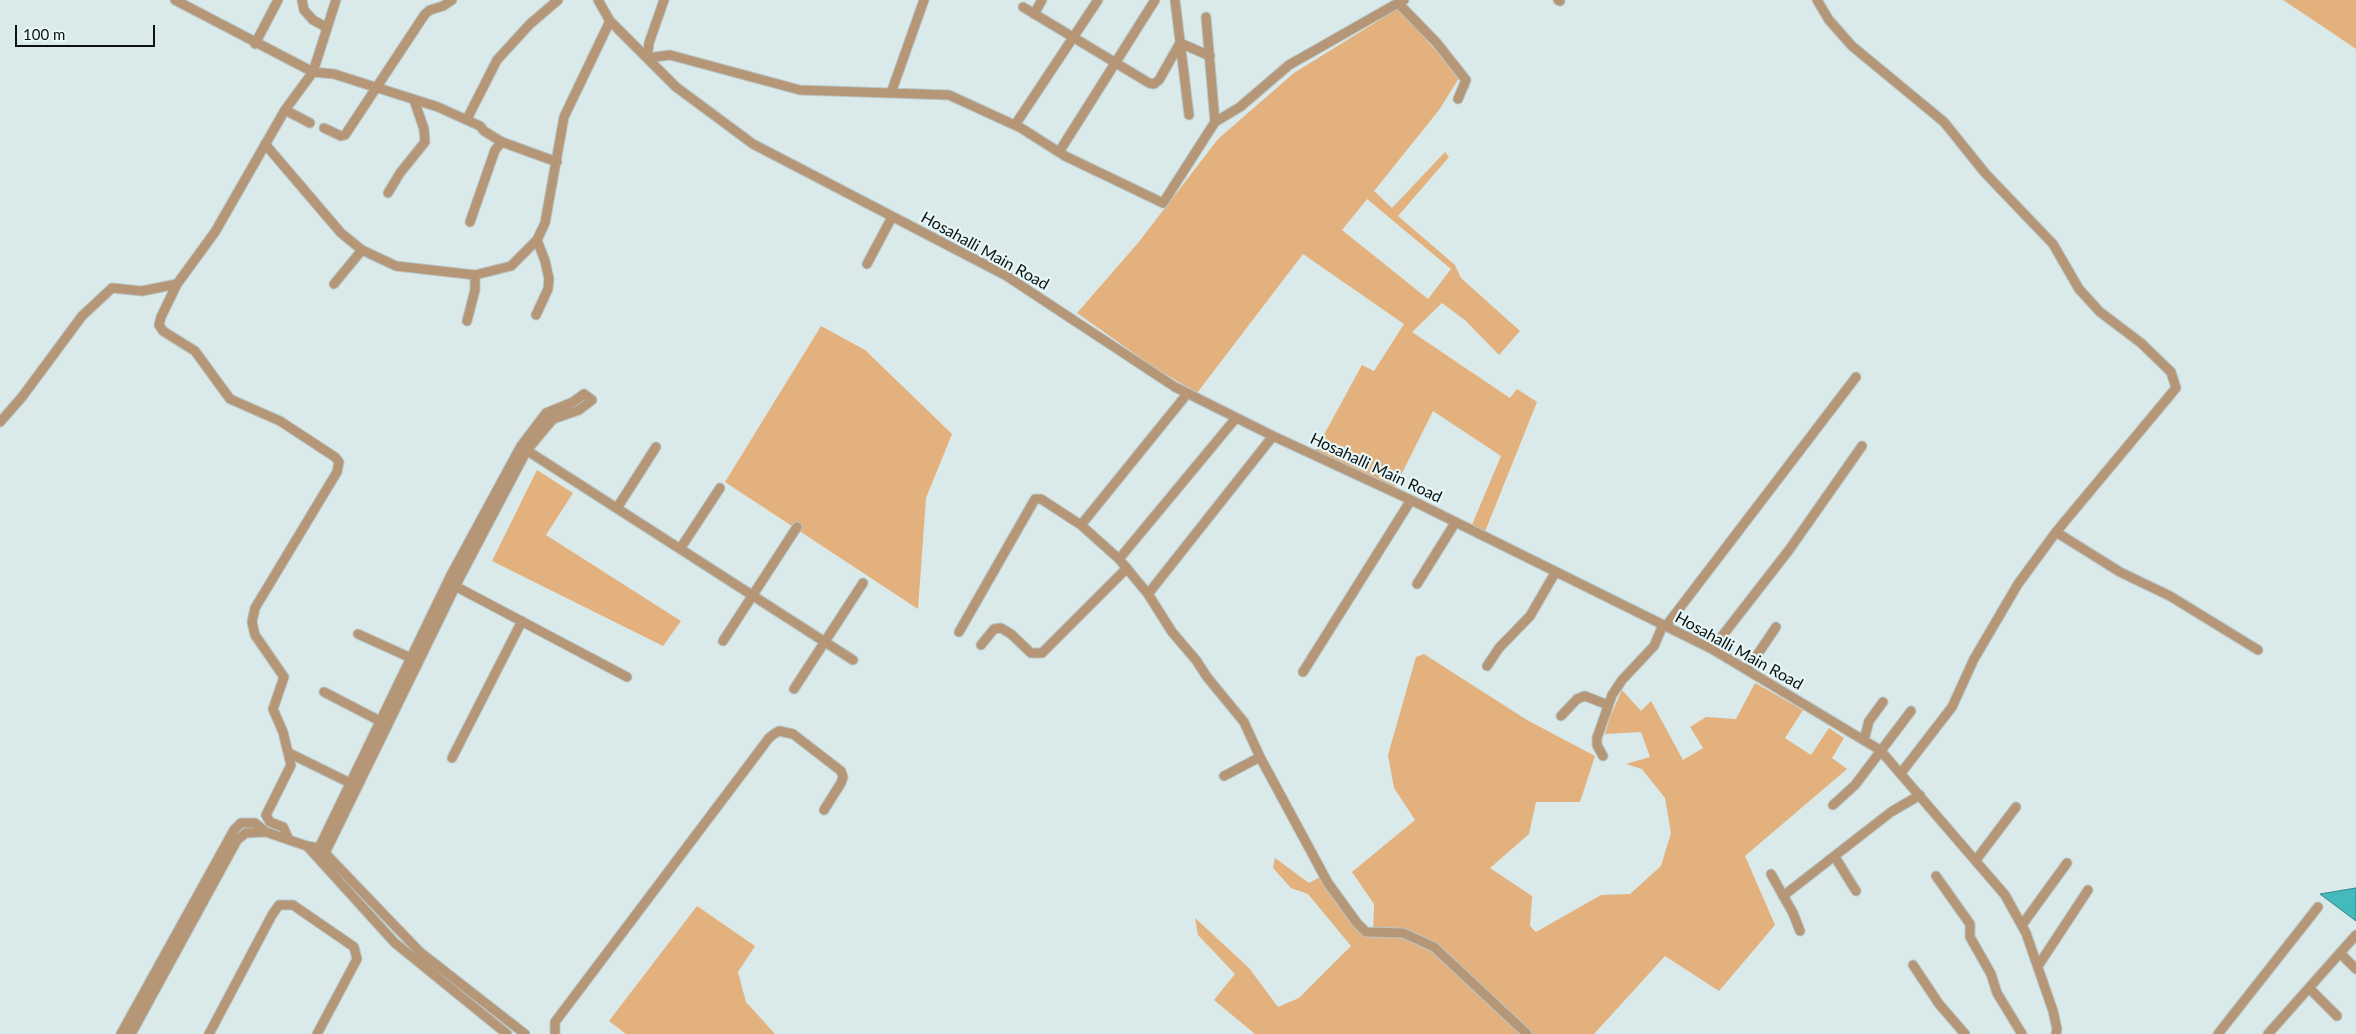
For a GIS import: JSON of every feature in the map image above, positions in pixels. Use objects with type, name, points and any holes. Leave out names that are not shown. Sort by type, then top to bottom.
[{"type":"street","points":[[175,0],[256,44],[313,72],[334,74],[438,107],[480,126],[484,131],[502,142],[557,162]]},
{"type":"street","points":[[256,44],[278,0]]},
{"type":"street","points":[[302,0],[304,10],[313,20],[326,27]]},
{"type":"street","points":[[289,840],[283,827],[270,822],[266,815],[291,765],[273,709],[284,677],[255,635],[252,622],[255,608],[337,472],[339,462],[335,457],[280,421],[230,399],[195,352],[163,330],[159,325],[177,284],[215,232],[286,110],[313,72],[336,0]]},
{"type":"street","points":[[324,128],[341,136],[345,135],[425,14],[452,0]]},
{"type":"street","points":[[467,119],[497,60],[530,24],[558,0]]},
{"type":"street","name":"Hosahalli Main Road","points":[[598,0],[610,20],[676,88],[753,144],[1005,275],[1187,394],[1411,500],[1555,573],[1712,649],[1880,750],[2005,895],[2022,924],[2038,966],[2053,1011],[2057,1029],[2056,1034]]},
{"type":"street","points":[[664,0],[649,43],[647,58],[670,55],[800,90],[949,95],[1015,125],[1059,152],[1163,203],[1215,122],[1240,107],[1290,65],[1401,1],[1466,80],[1458,99]]},
{"type":"street","points":[[891,93],[924,0]]},
{"type":"street","points":[[1034,14],[1042,0]]},
{"type":"street","points":[[1015,125],[1098,0]]},
{"type":"street","points":[[1059,152],[1155,0]]},
{"type":"street","points":[[1175,0],[1189,115]]},
{"type":"street","points":[[1817,0],[1829,20],[1852,46],[1944,122],[1985,173],[2052,244],[2079,290],[2100,312],[2141,343],[2171,372],[2176,388],[2056,532],[2018,584],[1974,660],[1952,708],[1901,773]]},
{"type":"street","points":[[1023,7],[1144,81],[1154,84],[1159,80],[1180,43]]},
{"type":"street","points":[[1206,16],[1215,122]]},
{"type":"street","points":[[266,144],[341,233],[362,250],[396,266],[475,275],[511,266],[537,240],[545,223],[564,117],[610,20]]},
{"type":"street","points":[[1180,43],[1210,56]]},
{"type":"street","points":[[388,193],[400,173],[425,142],[424,129],[414,100]]},
{"type":"street","points":[[286,110],[310,123]]},
{"type":"street","points":[[470,222],[495,150],[502,142]]},
{"type":"street","points":[[867,264],[892,217]]},
{"type":"street","points":[[536,315],[548,289],[549,279],[537,240]]},
{"type":"street","points":[[334,284],[362,250]]},
{"type":"street","points":[[467,321],[475,290],[475,275]]},
{"type":"street","points":[[0,422],[22,397],[82,316],[112,288],[142,291],[177,284]]},
{"type":"street","points":[[1603,756],[1597,745],[1597,738],[1608,705],[1622,680],[1654,646],[1664,626],[1856,377]]},
{"type":"street","points":[[322,850],[350,783],[451,574],[524,448],[546,413],[573,402],[584,394],[592,400],[579,410],[553,419],[524,448],[322,850]]},
{"type":"street","points":[[1081,525],[1187,394]]},
{"type":"street","points":[[1119,559],[1236,418]]},
{"type":"street","points":[[1148,594],[1273,436]]},
{"type":"street","points":[[1712,649],[1789,550],[1862,446]]},
{"type":"street","points":[[617,508],[656,447]]},
{"type":"street","points":[[524,448],[853,660]]},
{"type":"street","points":[[680,549],[720,488]]},
{"type":"street","points":[[959,632],[1035,499],[1041,499],[1081,525],[1127,568],[1148,594],[1172,632],[1244,722],[1260,757],[1328,883],[1357,923],[1366,932],[1404,932],[1434,947],[1526,1034]]},
{"type":"street","points":[[1303,672],[1411,500]]},
{"type":"street","points":[[1416,584],[1455,523]]},
{"type":"street","points":[[723,641],[796,527]]},
{"type":"street","points":[[2056,532],[2120,572],[2170,596],[2258,650]]},
{"type":"street","points":[[982,645],[994,629],[1001,628],[1011,634],[1031,653],[1042,654],[1127,568]]},
{"type":"street","points":[[1487,666],[1499,648],[1530,616],[1555,573]]},
{"type":"street","points":[[794,688],[862,583]]},
{"type":"street","points":[[455,586],[627,677]]},
{"type":"street","points":[[452,758],[522,621]]},
{"type":"street","points":[[1747,670],[1776,627]]},
{"type":"street","points":[[358,634],[411,658]]},
{"type":"street","points":[[324,692],[380,721]]},
{"type":"street","points":[[1561,716],[1577,699],[1585,696],[1608,705]]},
{"type":"street","points":[[1864,740],[1869,721],[1883,702]]},
{"type":"street","points":[[1833,805],[1855,784],[1911,711]]},
{"type":"street","points":[[556,1034],[555,1022],[768,738],[779,731],[793,734],[841,771],[843,776],[841,783],[824,810]]},
{"type":"street","points":[[289,754],[350,783]]},
{"type":"street","points":[[1224,776],[1260,757]]},
{"type":"street","points":[[1784,896],[1891,812],[1920,795]]},
{"type":"street","points":[[1976,860],[2016,807]]},
{"type":"street","points":[[121,1034],[234,830],[241,823],[255,823],[266,832],[322,850],[420,952],[525,1034]]},
{"type":"street","points":[[131,1034],[237,840],[246,833],[266,832]]},
{"type":"street","points":[[307,846],[395,943],[507,1034]]},
{"type":"street","points":[[1835,857],[1856,891]]},
{"type":"street","points":[[2022,924],[2067,862]]},
{"type":"street","points":[[1771,874],[1784,896],[1800,931]]},
{"type":"street","points":[[1936,876],[1967,920],[1973,942],[1991,974],[1997,993],[2022,1034]]},
{"type":"street","points":[[2038,966],[2088,890]]},
{"type":"street","points":[[209,1034],[272,915],[279,905],[293,905],[354,947],[357,959],[317,1034]]},
{"type":"street","points":[[2218,1034],[2318,907]]},
{"type":"street","points":[[2268,1034],[2356,935]]},
{"type":"street","points":[[2341,954],[2356,970]]},
{"type":"street","points":[[1913,965],[1939,1004],[1964,1034]]},
{"type":"street","points":[[2310,989],[2337,1016]]},
{"type":"shaded area","points":[[2283,0],[2356,0],[2356,49],[2325,28]]},
{"type":"shaded area","points":[[1397,9],[1414,25],[1459,78],[1439,110],[1374,191],[1392,208],[1445,152],[1449,157],[1398,216],[1455,265],[1461,278],[1520,331],[1499,355],[1466,321],[1442,303],[1412,332],[1510,398],[1517,389],[1537,402],[1484,534],[1471,527],[1501,456],[1433,411],[1394,489],[1315,451],[1362,365],[1374,371],[1404,324],[1303,254],[1197,393],[1152,366],[1077,313],[1138,243],[1218,139],[1294,73]],"holes":[[[1367,199],[1451,269],[1428,299],[1342,230]]]},
{"type":"shaded area","points":[[821,326],[865,350],[952,434],[926,498],[918,609],[725,482]]},
{"type":"shaded area","points":[[537,470],[573,493],[546,535],[681,621],[663,646],[492,561]]},
{"type":"shaded area","points":[[1424,654],[1527,720],[1595,756],[1580,802],[1536,802],[1529,834],[1490,868],[1532,896],[1530,926],[1536,932],[1601,895],[1630,894],[1661,866],[1671,833],[1665,798],[1642,769],[1626,764],[1650,757],[1641,732],[1605,734],[1622,690],[1641,711],[1651,701],[1683,760],[1703,748],[1690,727],[1706,717],[1736,719],[1755,683],[1803,710],[1785,738],[1811,755],[1829,728],[1844,738],[1832,758],[1847,769],[1745,856],[1775,925],[1719,991],[1665,956],[1594,1034],[1255,1034],[1214,1000],[1235,974],[1198,935],[1195,918],[1249,968],[1278,1007],[1299,998],[1351,946],[1308,894],[1291,888],[1273,868],[1275,858],[1309,883],[1320,877],[1362,932],[1373,938],[1374,904],[1352,872],[1415,820],[1394,788],[1388,755],[1416,657]]},
{"type":"shaded area","points":[[697,906],[755,946],[738,972],[746,1002],[775,1034],[626,1034],[609,1021]]},
{"type":"water","points":[[2356,888],[2356,921],[2320,894]]}]
